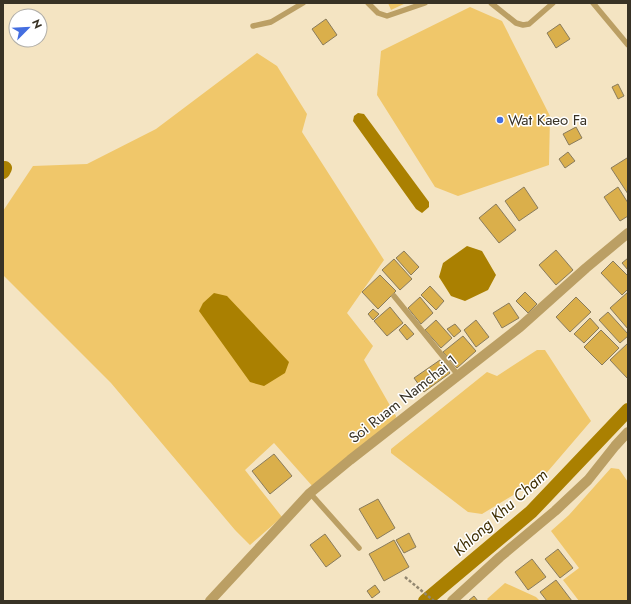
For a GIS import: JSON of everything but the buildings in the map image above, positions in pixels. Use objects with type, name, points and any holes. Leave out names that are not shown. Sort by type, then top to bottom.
[{"type":"street","name":"Soi Ruam Namchai 1","points":[[210,601],[310,493],[520,327],[628,233]]},
{"type":"street","points":[[452,601],[500,557],[555,511],[588,480],[628,432]]},
{"type":"lane","points":[[253,26],[271,22],[303,3]]},
{"type":"lane","points":[[368,3],[378,14],[387,16],[425,3]]},
{"type":"lane","points":[[491,3],[516,23],[523,25],[529,24],[553,3]]},
{"type":"lane","points":[[593,3],[628,45]]},
{"type":"lane","points":[[394,296],[458,376]]},
{"type":"lane","points":[[310,493],[359,548]]},
{"type":"path","points":[[405,577],[434,601]]},
{"type":"shaded area","points":[[388,3],[406,3],[391,10]]},
{"type":"shaded area","points":[[470,7],[502,21],[550,116],[549,165],[458,196],[435,187],[377,95],[381,51]]},
{"type":"shaded area","points":[[257,53],[277,66],[307,114],[302,132],[384,260],[347,313],[373,346],[364,360],[396,416],[394,428],[314,488],[274,443],[245,470],[282,517],[250,545],[235,530],[111,383],[3,275],[3,211],[33,166],[87,164],[156,129]]},
{"type":"shaded area","points":[[358,113],[364,114],[429,202],[429,207],[422,213],[416,209],[353,121],[354,116]]},
{"type":"shaded area","points":[[467,246],[482,251],[496,275],[488,290],[465,301],[451,296],[439,277],[443,263]]},
{"type":"shaded area","points":[[214,293],[227,296],[289,362],[285,373],[264,386],[250,382],[199,311],[203,303]]},
{"type":"shaded area","points":[[537,350],[545,350],[591,421],[543,477],[482,514],[468,512],[391,453],[391,449],[487,372],[497,376]]},
{"type":"shaded area","points":[[611,468],[619,469],[628,482],[628,601],[579,601],[563,580],[579,568],[551,531],[569,515]]},
{"type":"shaded area","points":[[505,583],[536,597],[540,601],[489,601],[487,599]]},
{"type":"waterway","points":[[3,172],[5,168]]},
{"type":"waterway","name":"Khlong Khu Cham","points":[[425,601],[531,512],[628,410]]},
{"type":"place","name":"Wat Kaeo Fa","points":[[500,120]]}]
